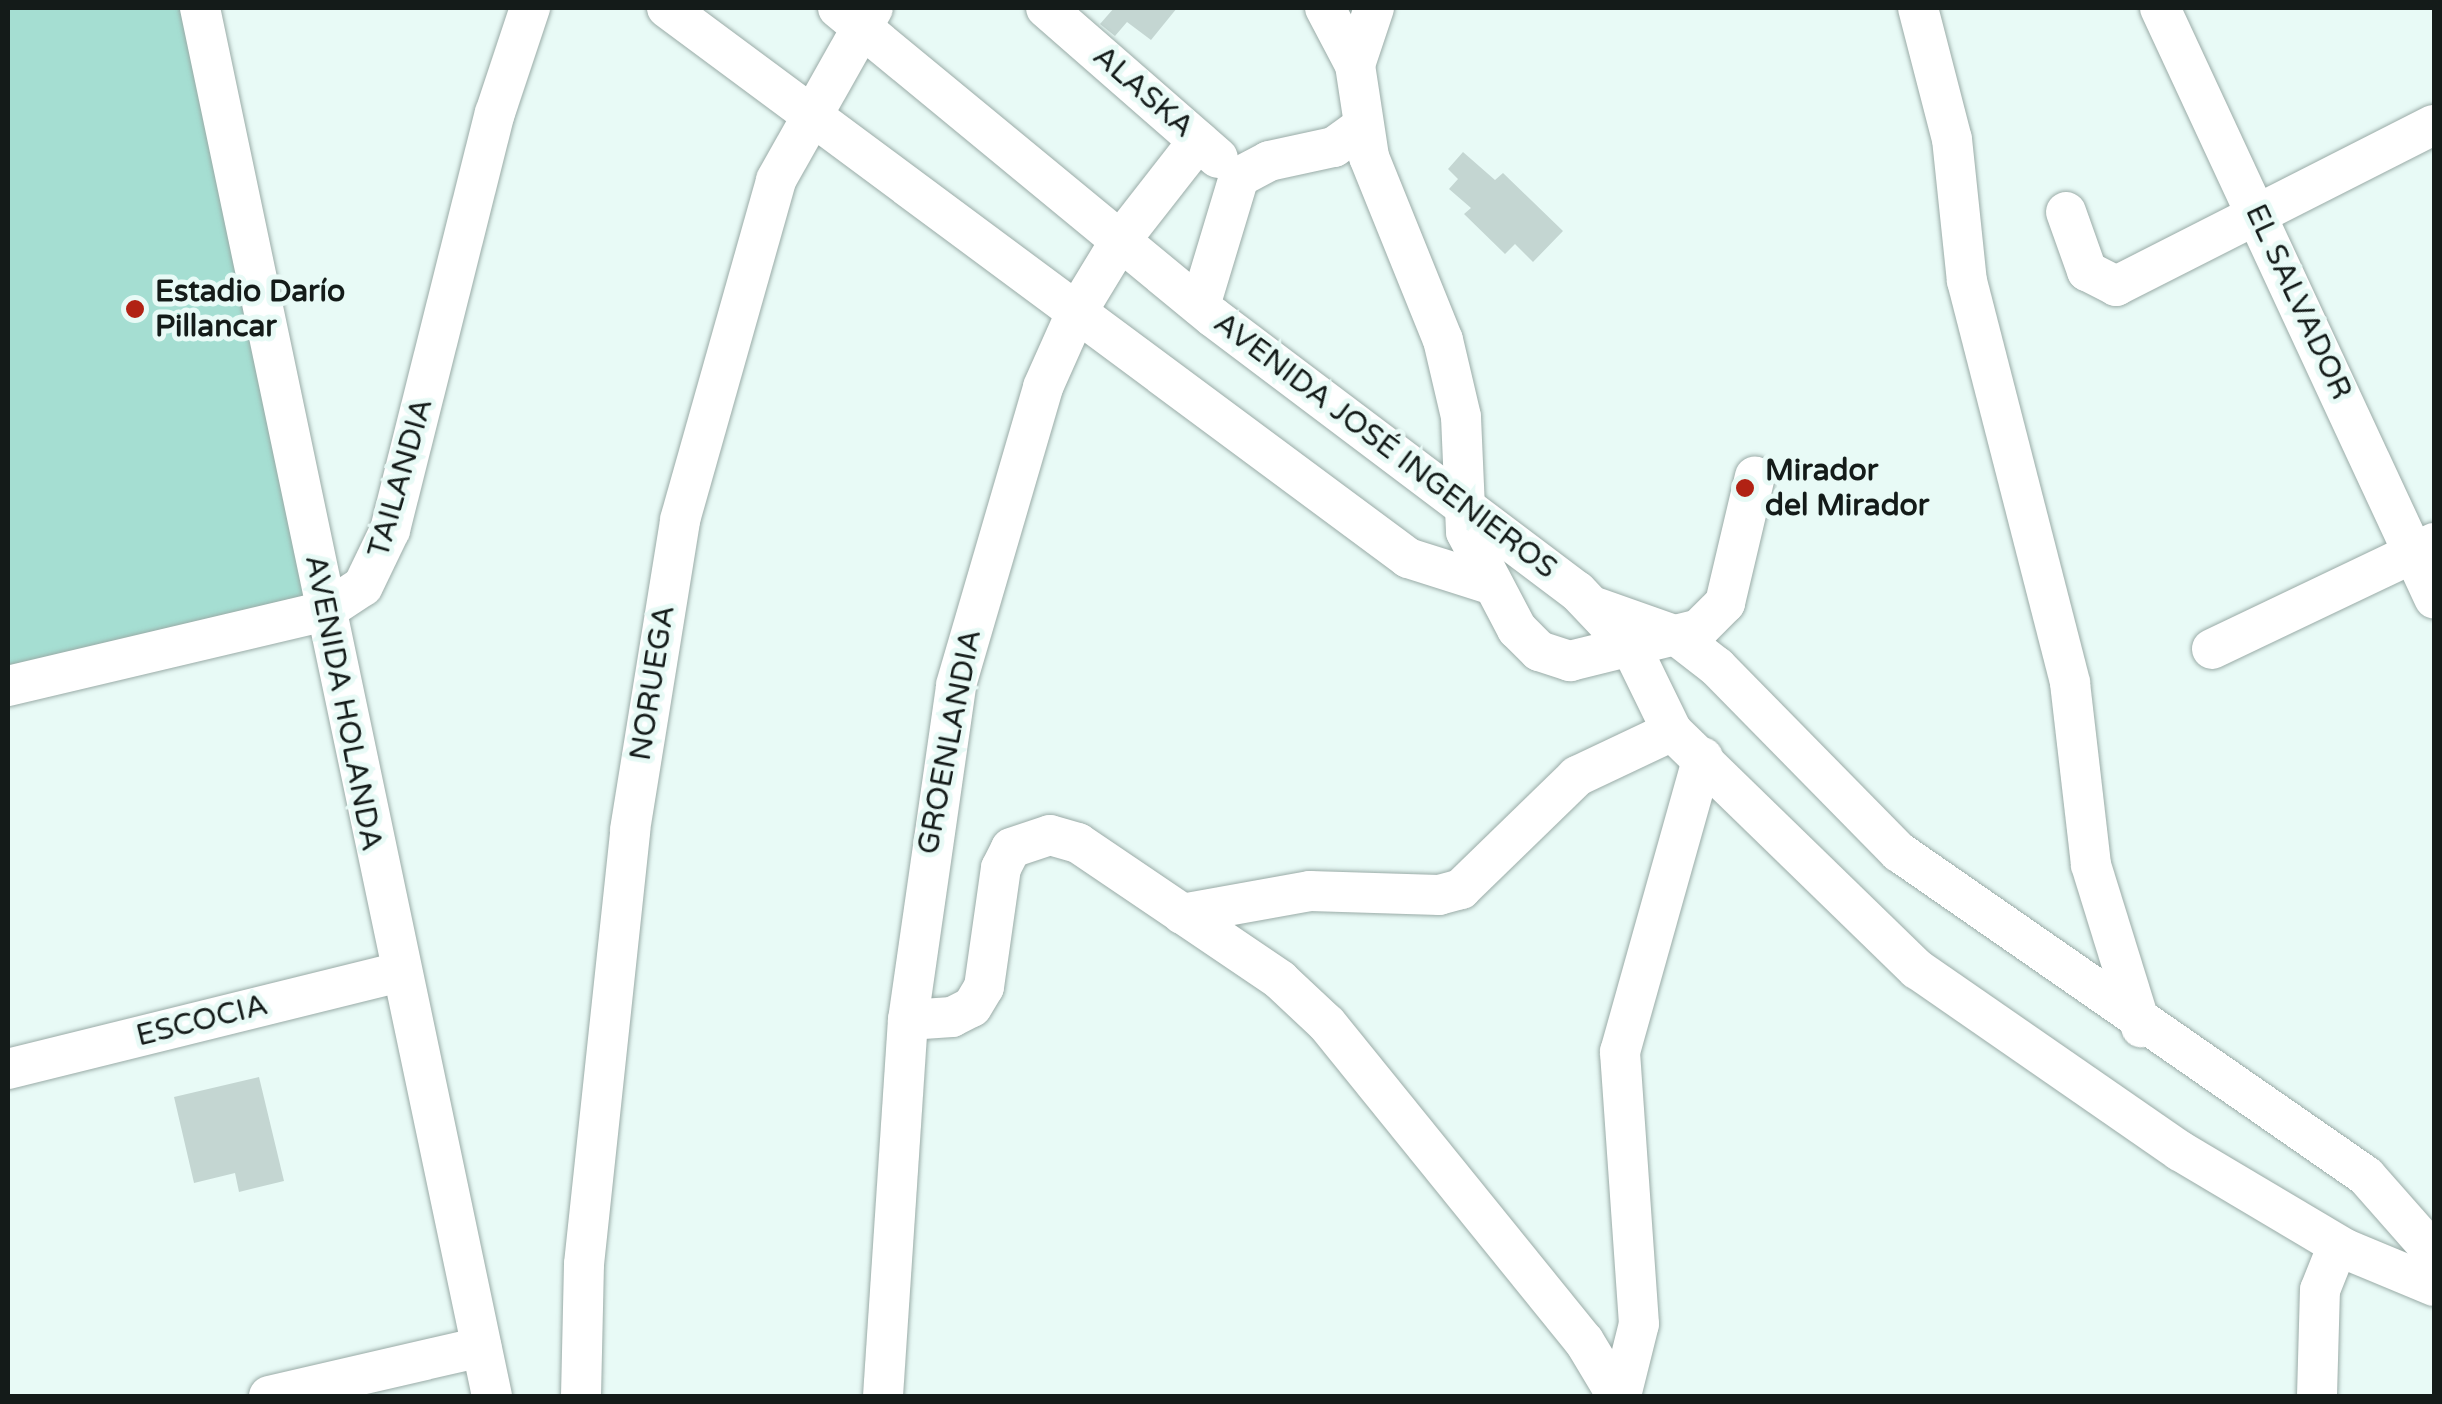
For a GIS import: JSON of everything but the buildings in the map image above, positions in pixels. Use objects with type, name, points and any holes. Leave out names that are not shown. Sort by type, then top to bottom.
[{"type":"street","name":"AVENIDA HOLANDA","points":[[200,8],[397,973],[492,1396]]},
{"type":"street","name":"TAILANDIA","points":[[8,686],[324,612],[362,586],[390,530],[495,113],[530,8]]},
{"type":"street","points":[[667,8],[1079,309],[1408,558],[1493,584]]},
{"type":"street","name":"ALASKA","points":[[1046,8],[1240,177]]},
{"type":"street","points":[[1324,8],[1355,65],[1363,126],[1443,340],[1460,417],[1461,505],[1493,584],[1539,651],[1570,661],[1632,649],[1699,629],[1725,603],[1755,476]]},
{"type":"street","points":[[1355,65],[1374,8]]},
{"type":"street","points":[[1918,8],[1952,139],[1967,282],[2070,683],[2091,866],[2141,1027]]},
{"type":"street","name":"EL SALVADOR","points":[[2160,8],[2258,216],[2424,548],[2434,598]]},
{"type":"street","name":"NORUEGA","points":[[581,1396],[584,1264],[630,830],[680,520],[742,278],[808,110],[857,14]]},
{"type":"street","name":"AVENIDA JOSÉ INGENIEROS","points":[[857,14],[1200,306],[1461,505],[1510,534],[1589,604],[1632,649],[1672,731],[1917,968],[2180,1152],[2338,1244],[2434,1286]]},
{"type":"street","points":[[1200,306],[1240,177],[1269,161],[1334,147],[1363,126]]},
{"type":"street","points":[[2066,212],[2087,271],[2116,286],[2434,126]]},
{"type":"street","name":"GROENLANDIA","points":[[883,1396],[908,1020],[956,685],[1044,387],[1079,309],[1120,241],[1198,141]]},
{"type":"street","points":[[2212,650],[2424,548]]},
{"type":"street","points":[[1589,604],[1677,636],[1774,720],[1899,852],[2141,1027],[2366,1176],[2434,1253]]},
{"type":"street","points":[[1182,914],[1310,891],[1440,895],[1461,889],[1576,776],[1672,731]]},
{"type":"street","points":[[1619,1396],[1639,1324],[1620,1052],[1703,757]]},
{"type":"street","points":[[908,1020],[952,1018],[972,1007],[984,987],[1001,868],[1027,838],[1078,843],[1280,980],[1327,1024],[1584,1341],[1619,1396]]},
{"type":"street","name":"ESCOCIA","points":[[8,1069],[397,973]]},
{"type":"street","points":[[2317,1396],[2320,1290],[2338,1244]]},
{"type":"street","points":[[269,1396],[480,1347]]},
{"type":"green space","name":"Estadio Darío Pillancar","points":[[8,8],[200,8],[325,611],[8,686]]},
{"type":"place","name":"Estadio Darío Pillancar","points":[[135,309]]},
{"type":"place","name":"Mirador del Mirador","points":[[1745,488]]}]
